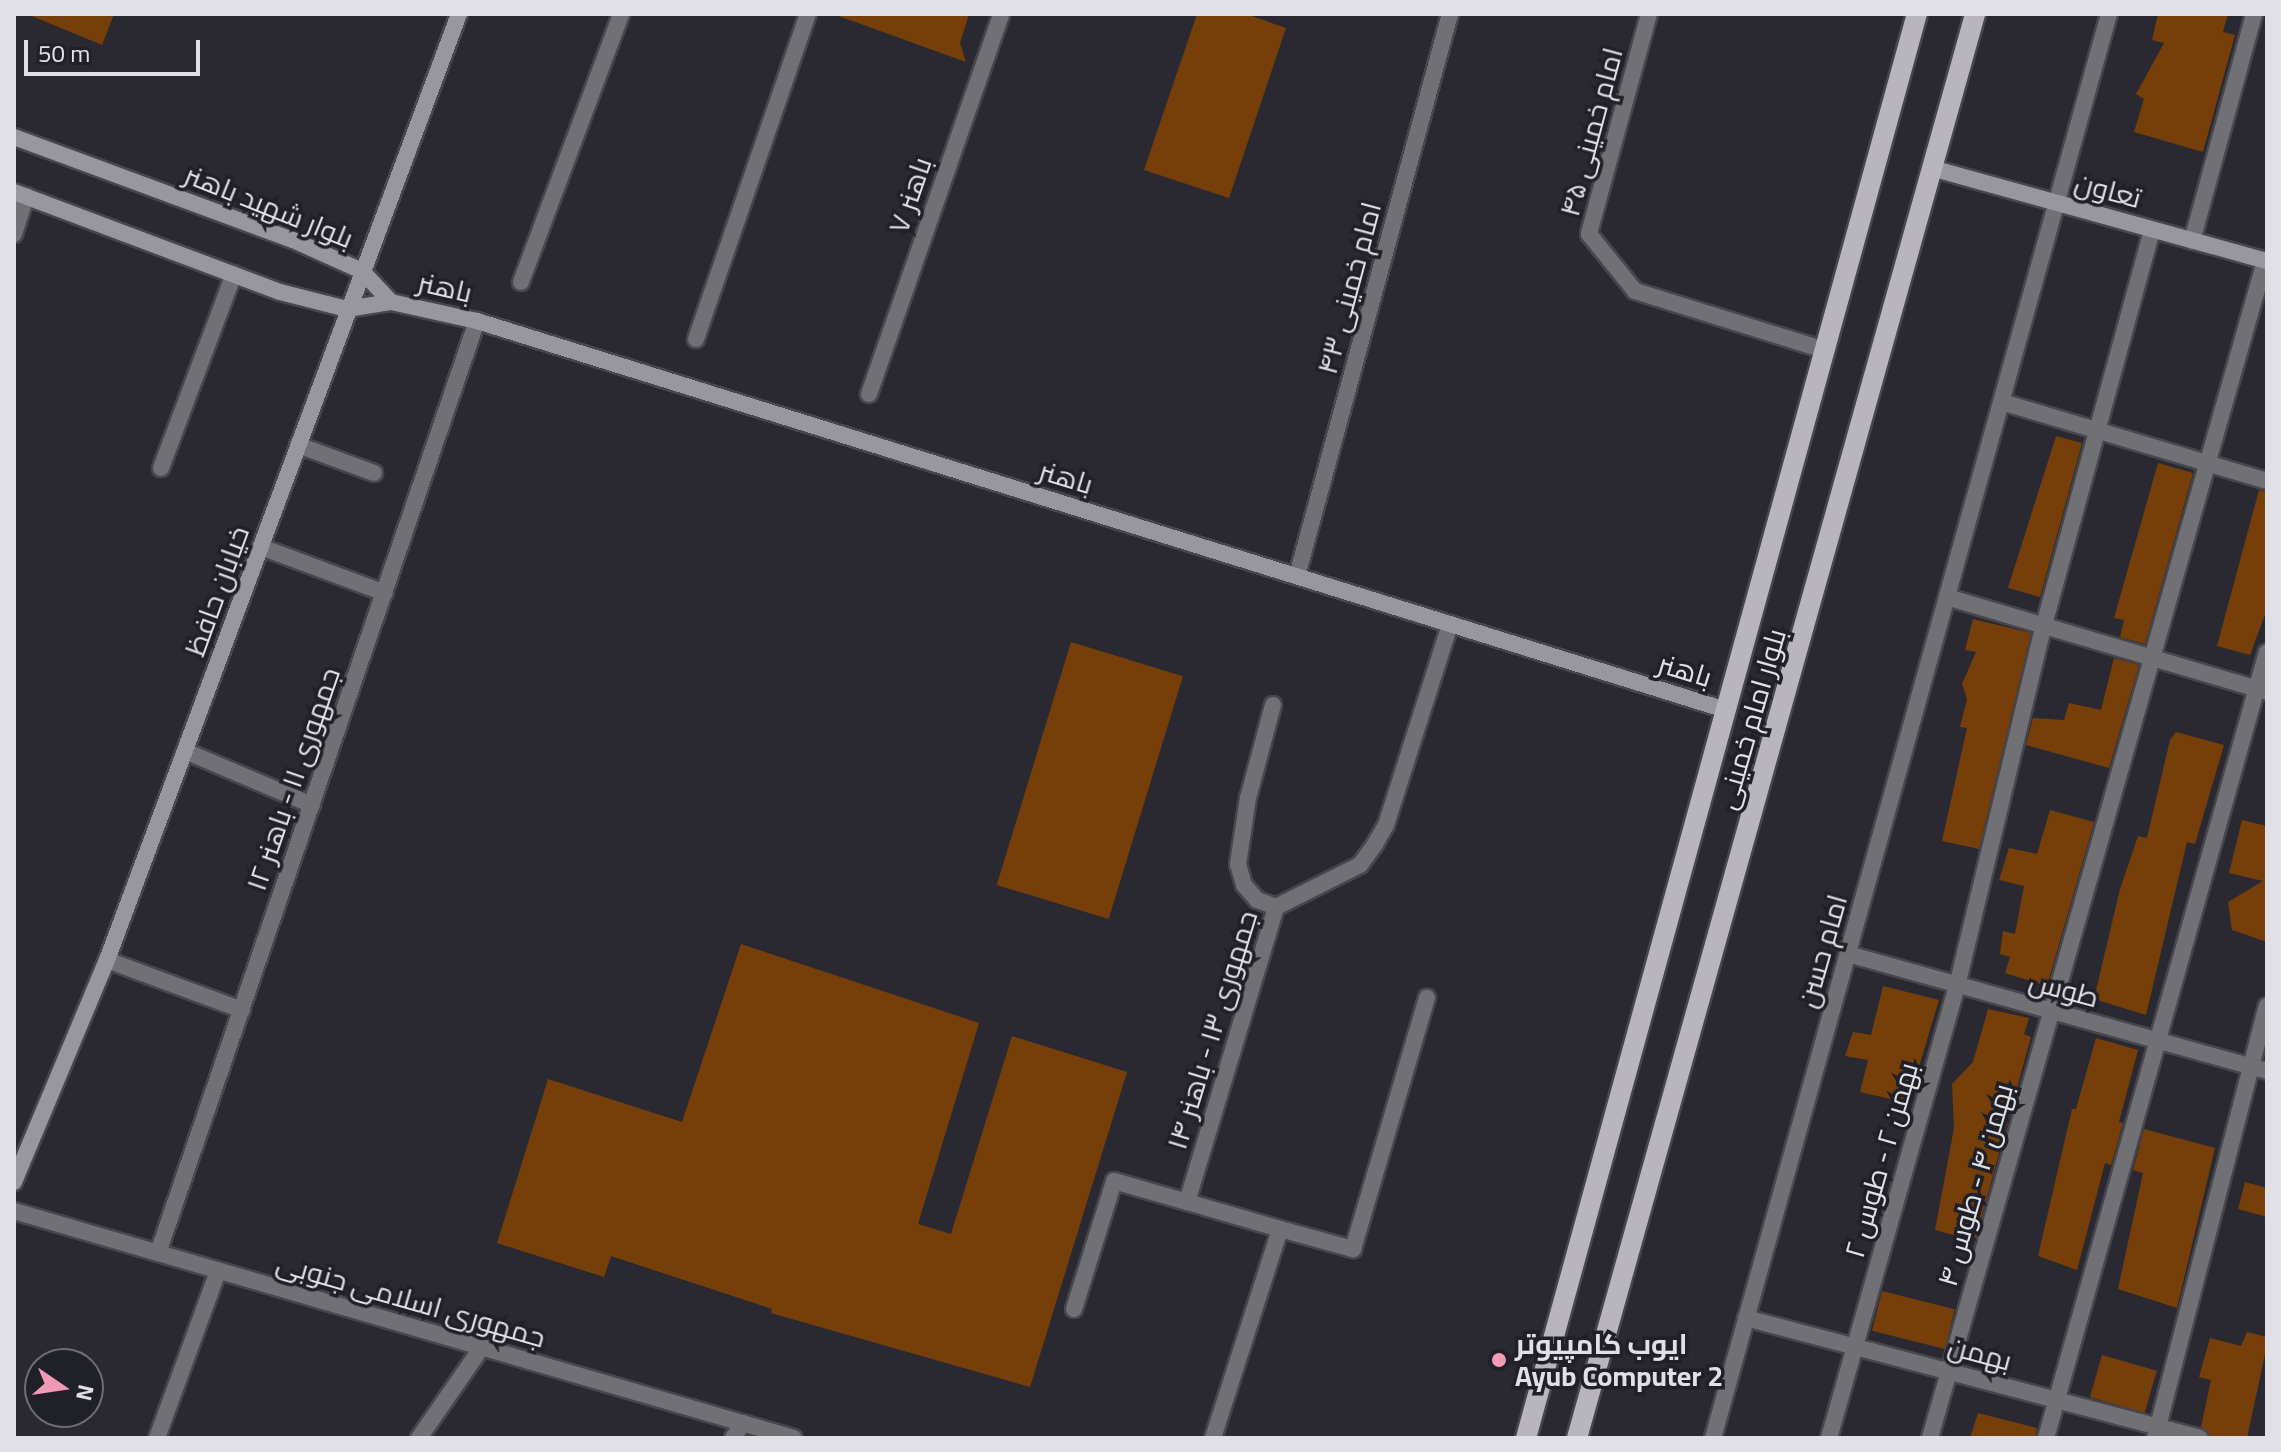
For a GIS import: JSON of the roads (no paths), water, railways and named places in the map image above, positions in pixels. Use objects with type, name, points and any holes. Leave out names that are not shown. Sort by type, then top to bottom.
[{"type":"main road","name":"خیابان حافظ","points":[[14,1182],[107,960],[459,14]]},
{"type":"main road","name":"بلوار امام خمینی","points":[[1526,1438],[1723,709],[1917,14]]},
{"type":"main road","name":"بلوار امام خمینی","points":[[1577,1438],[1935,169],[1975,14]]},
{"type":"main road","name":"بلوار شهید باهنر","points":[[14,137],[362,271],[391,302]]},
{"type":"main road","name":"تعاون","points":[[1935,169],[2266,261]]},
{"type":"main road","points":[[20,194],[234,274],[347,309],[391,302]]},
{"type":"main road","name":"باهنر","points":[[391,302],[477,321],[1723,709]]},
{"type":"street","points":[[521,282],[621,14]]},
{"type":"street","points":[[696,339],[808,14]]},
{"type":"street","name":"باهنر ۷","points":[[869,394],[1001,14]]},
{"type":"street","name":"امام خمینی ۴۳","points":[[1297,576],[1450,14]]},
{"type":"street","name":"امام خمینی ۴۵","points":[[1649,14],[1589,234],[1635,291],[1824,350]]},
{"type":"street","name":"امام حسن","points":[[1713,1438],[2109,14]]},
{"type":"street","points":[[2192,241],[2254,14]]},
{"type":"street","points":[[14,234],[20,194]]},
{"type":"street","name":"بهمن ۲ - طوس ۲","points":[[1829,1438],[1957,986],[2044,625],[2152,230]]},
{"type":"street","name":"بهمن ۴ - طوس ۴","points":[[1930,1438],[2266,261]]},
{"type":"street","points":[[161,468],[234,274]]},
{"type":"street","name":"جمهوری ۱۱ - باهنر ۱۲","points":[[158,1253],[477,321]]},
{"type":"street","points":[[2002,402],[2267,481]]},
{"type":"street","points":[[298,445],[374,473]]},
{"type":"street","points":[[261,547],[385,593]]},
{"type":"street","points":[[1947,597],[2262,690]]},
{"type":"street","name":"جمهوری ۱۳ - باهنر ۱۴","points":[[1187,1202],[1276,907],[1339,879],[1360,865],[1375,844],[1386,825],[1450,624]]},
{"type":"street","points":[[2046,1438],[2158,1041],[2262,690],[2267,652]]},
{"type":"street","points":[[1273,705],[1248,798],[1238,864],[1244,885],[1257,900],[1276,907]]},
{"type":"street","points":[[185,751],[312,805]]},
{"type":"street","name":"طوس","points":[[1848,954],[2053,1014],[2267,1071]]},
{"type":"street","points":[[107,960],[242,1010]]},
{"type":"street","points":[[1074,1309],[1114,1181],[1353,1249],[1427,998]]},
{"type":"street","points":[[2156,1432],[2249,1065],[2267,1006]]},
{"type":"street","name":"جمهوری اسلامی جنوبی","points":[[14,1211],[794,1438]]},
{"type":"street","points":[[1213,1438],[1280,1229]]},
{"type":"street","points":[[157,1438],[218,1271]]},
{"type":"street","name":"بهمن","points":[[1746,1318],[2057,1400],[2156,1432],[2199,1438]]},
{"type":"street","points":[[419,1438],[482,1347]]},
{"type":"street","points":[[733,1438],[743,1423]]},
{"type":"place","name":"ایوب کامپیوتر Ayub Computer 2","points":[[1499,1360]]}]
